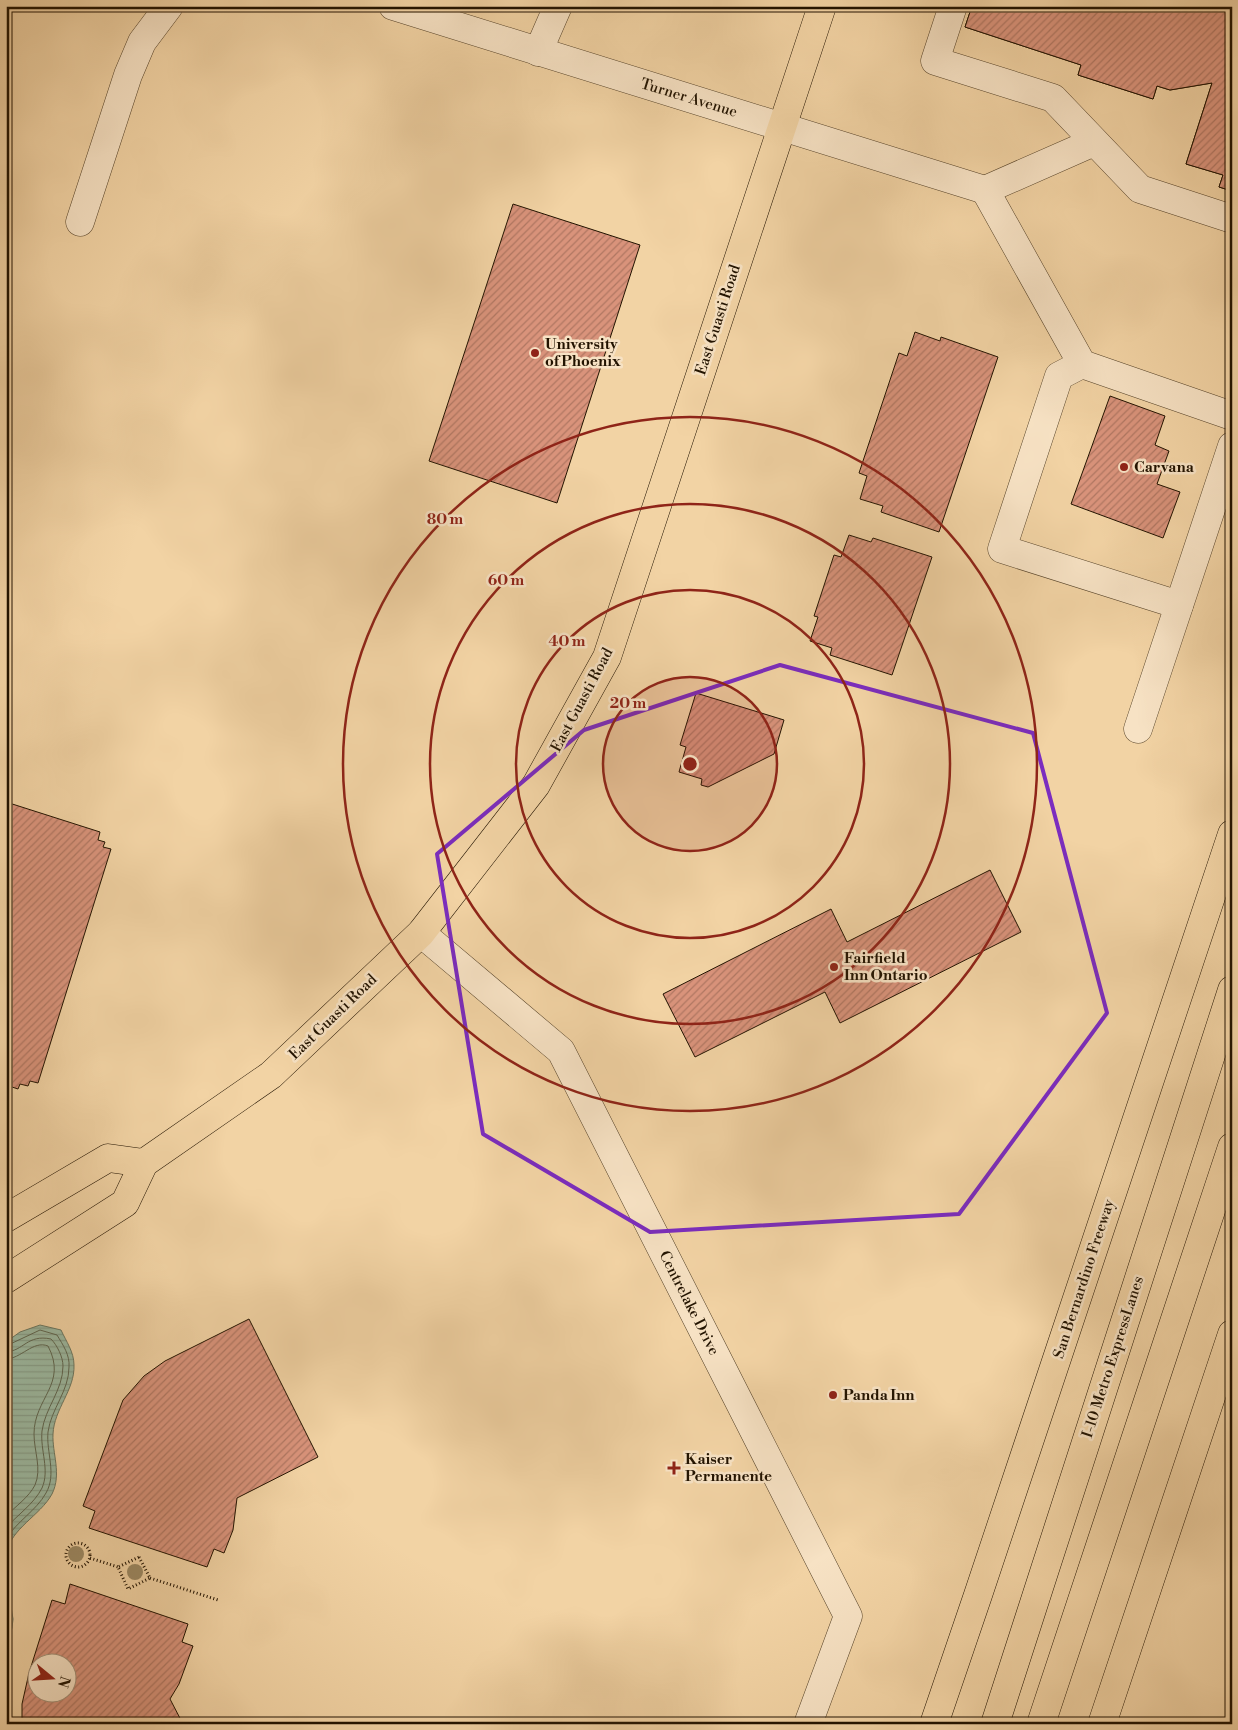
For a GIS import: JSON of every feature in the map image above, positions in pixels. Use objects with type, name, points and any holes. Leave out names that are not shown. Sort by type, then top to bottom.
[{"type":"main road","name":"East Guasti Road","points":[[6,1279],[125,1203],[144,1163],[271,1075],[421,934],[536,785],[607,657],[822,6]]},
{"type":"main road","name":"San Bernardino Freeway","points":[[934,1724],[1232,834]]},
{"type":"main road","name":"I-10 Metro ExpressLanes","points":[[995,1724],[1232,990]]},
{"type":"main road","points":[[1041,1724],[1232,1147]]},
{"type":"main road","points":[[6,1218],[108,1158],[144,1163]]},
{"type":"main road","points":[[1102,1724],[1232,1334]]},
{"type":"street","points":[[80,222],[128,75],[142,42],[169,6]]},
{"type":"street","name":"Turner Avenue","points":[[393,6],[986,190]]},
{"type":"street","points":[[538,52],[558,6]]},
{"type":"street","points":[[953,6],[935,61],[1053,98],[1140,189],[1232,219]]},
{"type":"street","points":[[1094,142],[986,190],[1082,364],[1232,416]]},
{"type":"street","points":[[1082,364],[1058,376],[1002,549],[1179,605]]},
{"type":"street","points":[[1138,729],[1232,446]]},
{"type":"street","name":"Centrelake Drive","points":[[421,934],[561,1051],[848,1616],[808,1724]]},
{"type":"path","points":[[72,1545],[84,1545],[89,1550],[90,1558],[82,1566],[75,1566],[67,1558],[67,1551],[72,1545]]},
{"type":"path","points":[[90,1558],[118,1567],[139,1557],[150,1578],[218,1600]]},
{"type":"path","points":[[118,1567],[128,1589],[150,1578]]},
{"type":"highlighted area","points":[[780,665],[1033,733],[1107,1013],[959,1214],[650,1232],[483,1134],[437,854],[584,730]]},
{"type":"water","points":[[40,1325],[61,1330],[73,1356],[73,1374],[54,1425],[55,1486],[47,1502],[14,1537],[6,1554],[6,1342],[20,1332]]},
{"type":"water","points":[[6,1576],[13,1619],[12,1628],[6,1643]]},
{"type":"building","points":[[972,6],[1232,6],[1232,191],[1219,187],[1223,175],[1186,164],[1212,83],[1170,90],[1157,86],[1153,99],[1078,75],[1081,65],[965,27]]},
{"type":"building","points":[[972,6],[1232,6],[1232,191],[1219,187],[1223,175],[1186,164],[1212,83],[1170,90],[1157,86],[1153,99],[1078,75],[1081,65],[965,27]]},
{"type":"building","name":"University of Phoenix","points":[[513,204],[640,245],[557,503],[429,461]]},
{"type":"building","points":[[915,332],[940,341],[941,337],[998,357],[939,532],[881,512],[883,506],[860,499],[867,476],[859,473],[899,353],[907,356]]},
{"type":"building","name":"Carvana","points":[[1110,396],[1165,416],[1155,445],[1169,451],[1157,484],[1180,492],[1163,538],[1071,504]]},
{"type":"building","points":[[849,535],[871,542],[873,538],[932,557],[892,675],[830,655],[832,648],[810,641],[818,617],[814,616],[834,555],[841,557]]},
{"type":"building","points":[[696,693],[784,720],[774,754],[708,787],[701,785],[702,779],[679,772],[686,747],[680,745]]},
{"type":"building","points":[[6,802],[100,832],[98,840],[105,842],[103,847],[111,849],[38,1083],[30,1081],[28,1086],[20,1084],[18,1089],[6,1085]]},
{"type":"building","name":"Fairfield Inn Ontario","points":[[990,870],[1021,932],[840,1023],[825,992],[695,1057],[663,994],[831,909],[847,942]]},
{"type":"building","points":[[249,1319],[318,1457],[237,1498],[233,1530],[224,1553],[214,1549],[207,1567],[89,1528],[95,1511],[83,1506],[123,1400],[144,1376],[165,1361]]},
{"type":"building","points":[[70,1584],[188,1624],[182,1642],[193,1646],[179,1684],[170,1699],[183,1724],[22,1724],[22,1704],[28,1677],[28,1702],[78,1702],[78,1652],[36,1652],[52,1600],[65,1604]]},
{"type":"place","name":"University of Phoenix","points":[[535,353]]},
{"type":"place","name":"Carvana","points":[[1124,467]]},
{"type":"place","name":"Fairfield Inn Ontario","points":[[834,967]]},
{"type":"place","name":"Panda Inn","points":[[833,1395]]},
{"type":"place","name":"Kaiser Permanente","points":[[674,1468]]}]
